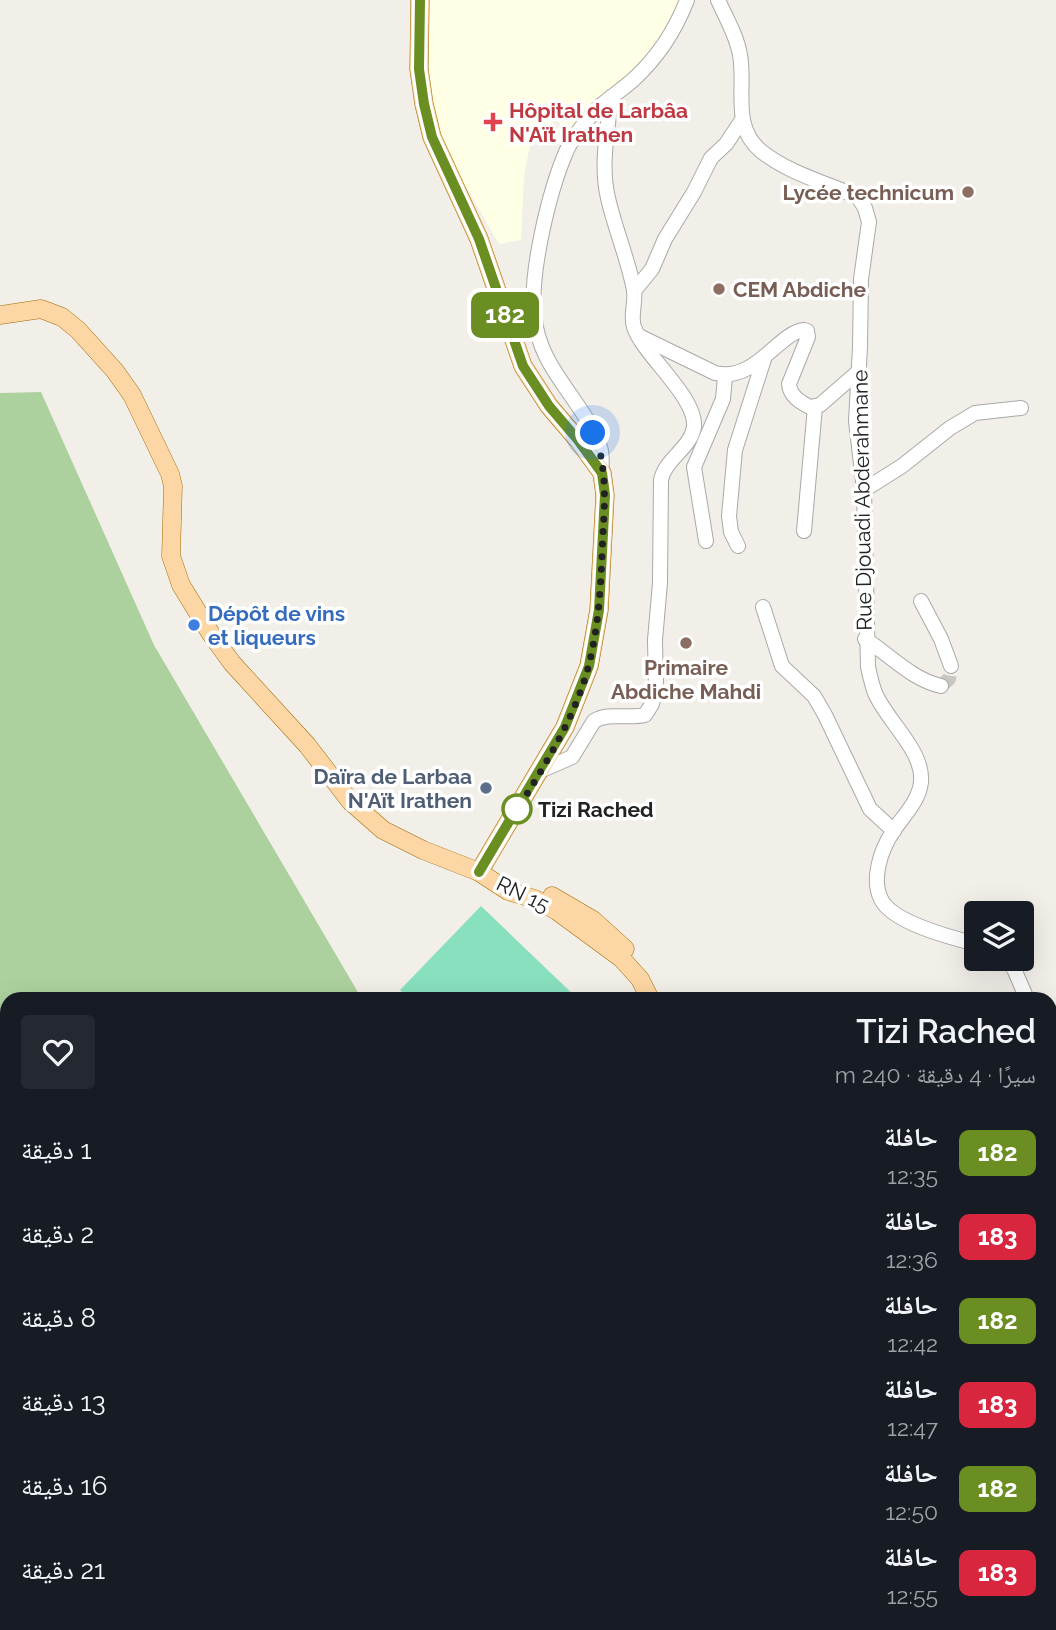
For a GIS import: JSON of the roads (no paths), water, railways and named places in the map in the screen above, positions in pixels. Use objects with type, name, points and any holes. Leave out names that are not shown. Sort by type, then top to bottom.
[{"type":"main road","points":[[420,0],[419,69],[432,137],[479,239],[523,366],[549,406],[602,473],[605,495],[599,610],[589,666],[565,727],[484,875]]},
{"type":"main road","name":"RN 15","points":[[0,315],[36,308],[62,317],[99,354],[132,395],[170,474],[173,486],[172,556],[181,585],[232,663],[307,745],[350,802],[383,830],[423,850],[484,875],[531,886],[564,902],[593,920],[635,959],[657,992]]},
{"type":"main road","name":"RN 15","points":[[484,875],[508,891],[547,905],[621,958],[640,979],[646,992]]},
{"type":"street","points":[[602,473],[601,449],[585,417],[559,381],[541,347],[534,314],[537,261],[548,209],[566,151],[588,119],[665,47],[687,0]]},
{"type":"street","name":"Rue Djouadi Abderahmane","points":[[718,0],[735,36],[740,55],[742,120],[748,136],[758,149],[776,162],[858,197],[869,222],[861,279],[856,421],[864,489],[865,639],[875,694],[920,762],[921,783],[915,801],[883,849],[877,881],[881,901],[896,914],[939,935],[964,941]]},
{"type":"street","points":[[540,771],[572,757],[594,721],[600,718],[645,715],[652,704],[656,687],[655,640],[660,583],[661,480],[663,470],[684,445],[694,426],[693,416],[682,394],[639,337],[633,323],[634,291],[606,187],[611,97]]},
{"type":"street","points":[[634,291],[652,269],[711,158],[726,144],[742,120]]},
{"type":"street","points":[[639,337],[725,376],[764,359],[794,332],[807,331],[808,337],[789,384],[789,391],[806,404],[815,407]]},
{"type":"street","points":[[738,546],[731,532],[729,516],[735,450],[764,359]]},
{"type":"street","points":[[804,531],[815,407],[858,372]]},
{"type":"street","points":[[706,541],[694,467],[723,400],[725,376]]},
{"type":"street","points":[[864,489],[902,466],[950,428],[975,414],[1021,408]]},
{"type":"street","points":[[921,601],[941,639],[951,666]]},
{"type":"street","points":[[763,607],[782,666],[814,696],[870,809],[894,831]]},
{"type":"street","points":[[865,639],[904,669],[941,686]]},
{"type":"street","points":[[1015,971],[1024,992]]},
{"type":"tunnel","points":[[941,686],[949,679],[951,666]]},
{"type":"place","name":"Hôpital de Larbâa N'Aït Irathen","points":[[493,122]]},
{"type":"place","name":"Lycée technicum","points":[[968,192]]},
{"type":"place","name":"CEM Abdiche","points":[[719,289]]},
{"type":"place","name":"Dépôt de vins et liqueurs","points":[[194,625]]},
{"type":"place","name":"Primaire Abdiche Mahdi","points":[[686,643]]},
{"type":"place","name":"Daïra de Larbaa N'Aït Irathen","points":[[486,788]]},
{"type":"place","name":"Tizi Rached","points":[[517,809]]}]
